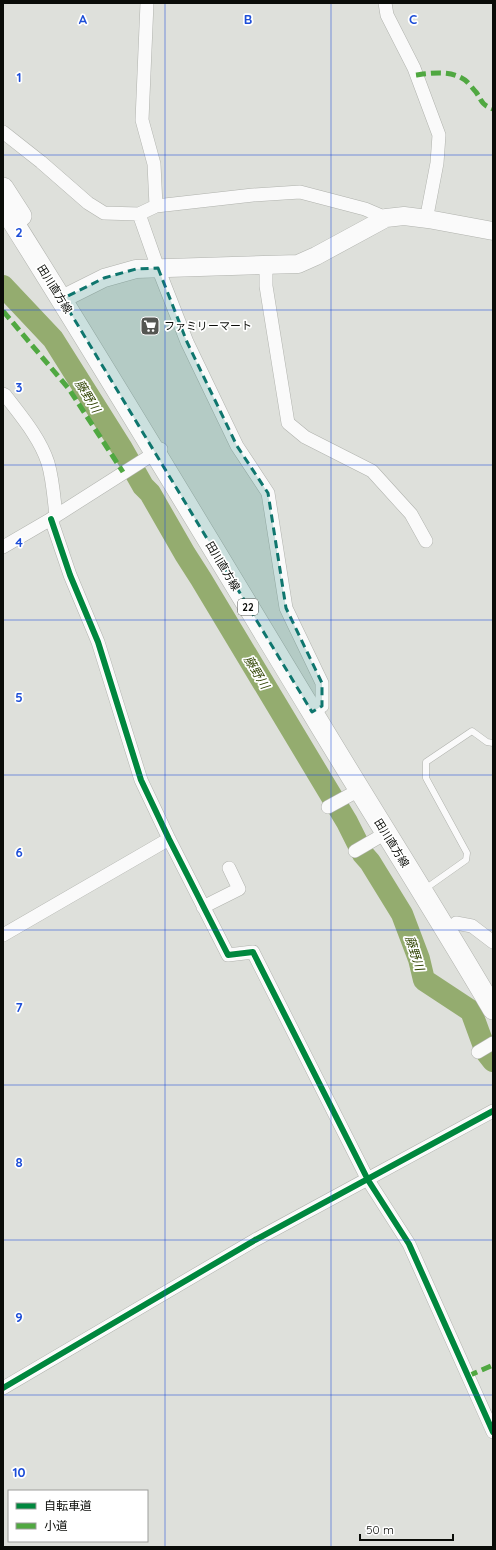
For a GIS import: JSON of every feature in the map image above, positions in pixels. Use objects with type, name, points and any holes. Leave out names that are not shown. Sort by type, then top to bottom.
[{"type":"main road","name":"田川直方線","points":[[3,188],[157,451],[317,709],[394,826],[493,1009]]},
{"type":"main road","name":"田川直方線","points":[[3,206],[66,296]]},
{"type":"main road","name":"田川直方線","points":[[317,709],[359,790],[385,834],[456,923],[493,982]]},
{"type":"street","points":[[147,3],[142,120],[154,164],[156,206]]},
{"type":"street","points":[[385,3],[387,15],[414,68],[439,135],[437,162],[428,210]]},
{"type":"street","points":[[3,132],[88,203],[104,213],[139,214],[156,206],[253,195],[300,192],[365,209],[386,218]]},
{"type":"street","points":[[139,214],[187,342],[236,446],[268,493],[286,608],[322,683],[317,709]]},
{"type":"street","points":[[66,296],[104,278],[136,269],[298,264],[316,256],[386,218],[404,216],[493,231]]},
{"type":"street","points":[[266,265],[266,286],[288,423],[305,437],[372,471],[410,514],[426,541]]},
{"type":"street","points":[[3,394],[25,420],[41,447],[48,464],[54,518],[70,575],[98,642],[141,780],[169,840],[228,955],[253,952],[368,1180],[409,1244],[493,1432]]},
{"type":"street","points":[[3,547],[54,518],[157,451]]},
{"type":"street","points":[[328,807],[359,790]]},
{"type":"street","points":[[355,851],[385,834]]},
{"type":"street","points":[[3,935],[169,840]]},
{"type":"street","points":[[203,907],[239,889],[229,868]]},
{"type":"street","points":[[456,923],[472,926],[493,942]]},
{"type":"street","points":[[478,1052],[493,1043]]},
{"type":"street","points":[[3,1388],[255,1240],[493,1111]]},
{"type":"lane","points":[[427,887],[466,860],[467,854],[426,778],[426,762],[472,731],[487,742],[493,743]]},
{"type":"highlighted area","points":[[158,268],[187,342],[237,446],[268,493],[286,608],[322,683],[322,706],[312,712],[62,299],[104,278],[136,269]]},
{"type":"waterway","name":"藤野川","points":[[3,286],[53,339],[121,447],[143,486],[150,493],[185,554],[347,822],[363,854],[370,862],[402,914],[419,959],[424,980],[471,1011],[486,1052],[493,1061]]},
{"type":"marked path","points":[[416,75],[448,73],[460,77],[469,84],[484,104],[493,109]]},
{"type":"marked path","points":[[3,311],[69,389],[123,472]]},
{"type":"marked path","points":[[468,1376],[493,1365]]},
{"type":"cycle path","points":[[51,519],[70,575],[98,642],[141,780],[169,839],[228,955],[253,952],[368,1180],[409,1244],[493,1432]]},
{"type":"cycle path","points":[[3,1388],[255,1240],[493,1111]]},
{"type":"place","name":"ファミリーマート","points":[[150,326]]}]
